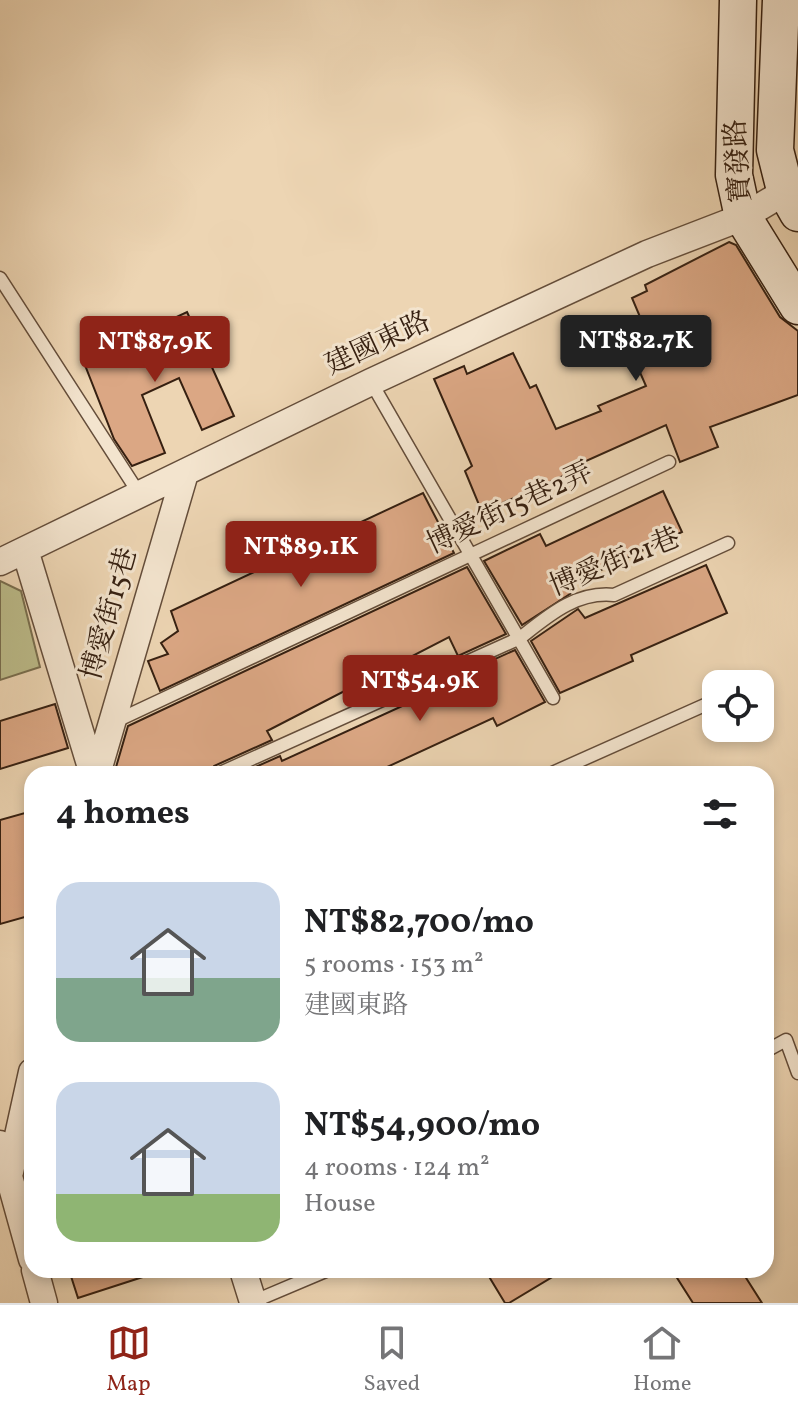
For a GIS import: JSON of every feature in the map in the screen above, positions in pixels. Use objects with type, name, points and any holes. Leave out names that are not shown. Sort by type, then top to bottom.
[{"type":"main road","name":"寶發路","points":[[738,0],[734,175],[743,217],[798,306]]},
{"type":"main road","name":"寶發路","points":[[786,11],[775,150],[794,196]]},
{"type":"street","name":"建國東路","points":[[0,562],[371,382],[647,254],[794,196]]},
{"type":"street","name":"博愛街15巷","points":[[98,766],[185,473]]},
{"type":"street","points":[[25,550],[92,766]]},
{"type":"street","points":[[10,1175],[24,1109]]},
{"type":"street","points":[[0,1144],[24,1228]]},
{"type":"street","points":[[37,1278],[44,1303]]},
{"type":"street","points":[[245,1278],[252,1302]]},
{"type":"lane","points":[[0,278],[140,495]]},
{"type":"lane","points":[[371,382],[553,698]]},
{"type":"lane","name":"博愛街15巷2弄","points":[[111,723],[669,462]]},
{"type":"lane","name":"博愛街21巷","points":[[236,766],[520,638],[553,612],[594,593],[614,595],[728,543]]},
{"type":"lane","points":[[568,766],[702,706]]},
{"type":"lane","points":[[774,1047],[786,1040],[798,1073]]},
{"type":"lane","points":[[252,1302],[309,1278]]},
{"type":"green space","points":[[0,581],[21,591],[40,667],[0,680]]},
{"type":"building","points":[[729,242],[736,245],[780,317],[798,331],[798,395],[710,427],[718,447],[680,462],[666,425],[577,465],[579,469],[482,512],[465,471],[472,466],[434,379],[464,366],[467,374],[513,353],[530,388],[536,385],[556,429],[601,411],[598,406],[646,386],[631,352],[647,344],[642,333],[646,331],[632,298],[647,291],[645,285]]},
{"type":"building","points":[[187,312],[234,416],[202,430],[179,378],[142,395],[165,453],[132,466],[114,439],[83,360],[142,337],[140,334]]},
{"type":"building","points":[[663,491],[682,532],[569,585],[573,592],[522,625],[484,561],[540,534],[546,546]]},
{"type":"building","points":[[423,493],[454,553],[160,691],[148,661],[168,654],[161,643],[178,631],[171,611]]},
{"type":"building","points":[[706,565],[727,613],[631,655],[633,661],[560,693],[531,641],[578,609],[585,618]]},
{"type":"building","points":[[467,567],[506,634],[458,656],[449,637],[267,731],[272,740],[214,766],[116,766],[128,726]]},
{"type":"building","points":[[515,650],[545,702],[497,726],[493,718],[389,766],[258,766],[280,756],[282,761],[468,676],[466,672]]},
{"type":"building","points":[[55,704],[68,748],[0,769],[0,721]]},
{"type":"building","points":[[24,813],[24,917],[0,924],[0,820]]},
{"type":"building","points":[[72,1278],[140,1278],[78,1298]]},
{"type":"building","points":[[490,1278],[551,1278],[509,1303],[505,1303]]},
{"type":"building","points":[[677,1278],[746,1278],[762,1303],[693,1303]]}]
